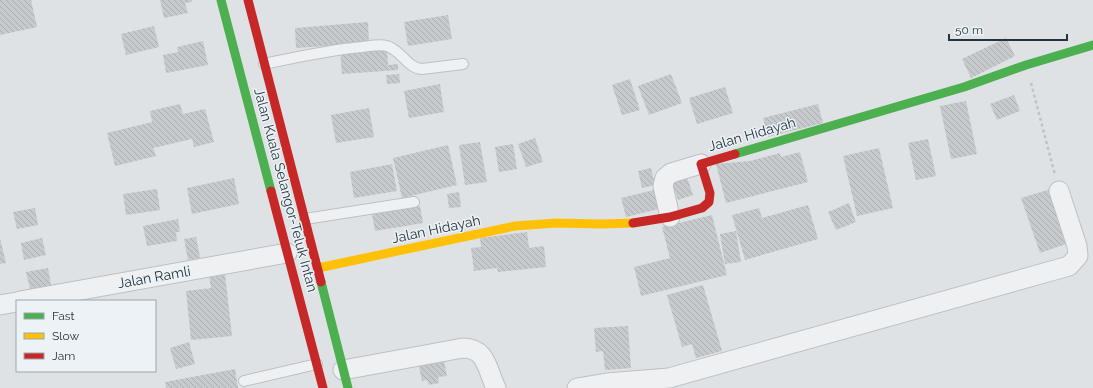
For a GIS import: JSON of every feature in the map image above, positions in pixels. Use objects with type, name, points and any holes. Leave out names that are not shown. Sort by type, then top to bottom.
[{"type":"main road","name":"Jalan Kuala Selangor-Teluk Intan","points":[[221,0],[324,388]]},
{"type":"main road","name":"Jalan Kuala Selangor-Teluk Intan","points":[[248,0],[348,388]]},
{"type":"main road","name":"Jalan Hidayah","points":[[318,268],[515,226],[556,223],[637,223],[702,208],[709,202],[710,194],[701,164],[964,87],[1026,65],[1093,45]]},
{"type":"street","points":[[670,216],[663,186],[665,178],[671,173],[701,164]]},
{"type":"street","points":[[577,388],[607,383],[669,378],[1069,266],[1078,256],[1077,246],[1059,191]]},
{"type":"street","name":"Jalan Ramli","points":[[26,300],[287,253]]},
{"type":"street","points":[[0,305],[16,302]]},
{"type":"street","points":[[343,370],[470,348],[481,354],[496,388]]},
{"type":"lane","points":[[264,64],[337,49],[382,45],[392,48],[412,66],[417,68],[422,69],[463,64]]},
{"type":"lane","points":[[305,219],[414,202]]},
{"type":"lane","points":[[244,382],[317,364]]},
{"type":"path","points":[[1026,65],[1059,191]]},
{"type":"building","points":[[0,0],[31,0],[37,27],[0,35]]},
{"type":"building","points":[[160,0],[192,0],[192,2],[185,3],[188,13],[164,18]]},
{"type":"building","points":[[448,15],[452,39],[408,46],[404,22]]},
{"type":"building","points":[[368,22],[369,43],[296,48],[295,28]]},
{"type":"building","points":[[154,26],[159,47],[126,55],[121,34]]},
{"type":"building","points":[[1006,38],[1015,56],[971,78],[962,59]]},
{"type":"building","points":[[203,41],[208,65],[166,73],[163,55],[178,52],[177,47]]},
{"type":"building","points":[[387,48],[388,65],[398,64],[398,70],[342,74],[340,51]]},
{"type":"building","points":[[399,74],[400,83],[387,84],[386,75]]},
{"type":"building","points":[[671,74],[682,103],[649,115],[638,86]]},
{"type":"building","points":[[630,79],[640,110],[622,115],[612,85]]},
{"type":"building","points":[[440,84],[444,112],[409,118],[404,91]]},
{"type":"building","points":[[725,87],[733,113],[697,124],[689,98]]},
{"type":"building","points":[[1014,95],[1020,111],[997,120],[990,104]]},
{"type":"building","points":[[966,101],[977,154],[951,159],[940,106]]},
{"type":"building","points":[[180,104],[183,114],[205,109],[214,142],[194,147],[192,139],[153,148],[156,156],[115,166],[107,133],[152,122],[150,111]]},
{"type":"building","points":[[818,104],[823,123],[768,137],[763,118]]},
{"type":"building","points":[[369,108],[374,137],[336,143],[331,115]]},
{"type":"building","points":[[535,138],[543,162],[526,167],[518,144]]},
{"type":"building","points":[[928,139],[936,176],[916,180],[908,143]]},
{"type":"building","points":[[480,142],[487,182],[465,185],[459,145]]},
{"type":"building","points":[[513,144],[517,169],[499,172],[495,147]]},
{"type":"building","points":[[448,145],[457,185],[402,198],[393,158]]},
{"type":"building","points":[[879,148],[893,208],[857,216],[843,156]]},
{"type":"building","points":[[800,152],[808,182],[726,203],[716,164],[750,161],[780,153],[781,157]]},
{"type":"building","points":[[392,164],[397,191],[354,198],[350,172]]},
{"type":"building","points":[[651,168],[655,185],[642,188],[638,171]]},
{"type":"building","points":[[687,177],[693,195],[678,200],[672,182]]},
{"type":"building","points":[[234,178],[239,204],[192,214],[187,188]]},
{"type":"building","points":[[157,189],[160,210],[126,215],[123,194]]},
{"type":"building","points":[[658,189],[663,208],[626,217],[621,198]]},
{"type":"building","points":[[1051,189],[1069,243],[1040,253],[1021,198]]},
{"type":"building","points":[[459,192],[461,207],[449,208],[447,194]]},
{"type":"building","points":[[849,203],[856,222],[836,230],[828,212]]},
{"type":"building","points":[[808,205],[818,239],[745,260],[732,215],[759,208],[762,218]]},
{"type":"building","points":[[420,206],[423,223],[375,231],[372,214]]},
{"type":"building","points":[[35,208],[38,225],[17,229],[13,212]]},
{"type":"building","points":[[712,215],[727,275],[641,296],[634,267],[670,258],[662,227]]},
{"type":"building","points":[[178,219],[180,232],[176,232],[177,241],[147,246],[143,226]]},
{"type":"building","points":[[736,231],[741,262],[725,264],[720,234]]},
{"type":"building","points":[[527,232],[529,248],[544,246],[546,267],[498,272],[497,268],[474,271],[471,248],[481,247],[480,238]]},
{"type":"building","points":[[196,237],[200,258],[188,260],[184,239]]},
{"type":"building","points":[[0,238],[6,263],[0,264]]},
{"type":"building","points":[[42,238],[46,255],[24,260],[21,243]]},
{"type":"building","points":[[48,268],[51,285],[30,289],[26,272]]},
{"type":"building","points":[[225,274],[232,336],[191,340],[186,291],[211,288],[209,276]]},
{"type":"building","points":[[703,285],[722,351],[696,358],[692,344],[682,347],[667,295]]},
{"type":"building","points":[[628,326],[631,368],[605,370],[603,351],[596,352],[594,328]]},
{"type":"building","points":[[189,342],[195,364],[176,369],[170,348]]},
{"type":"building","points":[[443,356],[447,376],[438,377],[439,383],[429,385],[427,380],[422,381],[418,362]]},
{"type":"building","points":[[235,369],[238,388],[166,388],[165,382]]},
{"type":"traffic: fast","points":[[221,0],[271,191]]},
{"type":"traffic: fast","points":[[735,154],[964,87],[1026,65],[1093,45]]},
{"type":"traffic: fast","points":[[321,282],[348,388]]},
{"type":"traffic: slow","points":[[318,268],[515,226],[556,223],[633,223]]},
{"type":"traffic: jam","points":[[248,0],[321,282]]},
{"type":"traffic: jam","points":[[633,223],[670,217],[702,208],[709,202],[710,193],[701,164],[735,154]]},
{"type":"traffic: jam","points":[[271,191],[323,388]]}]
